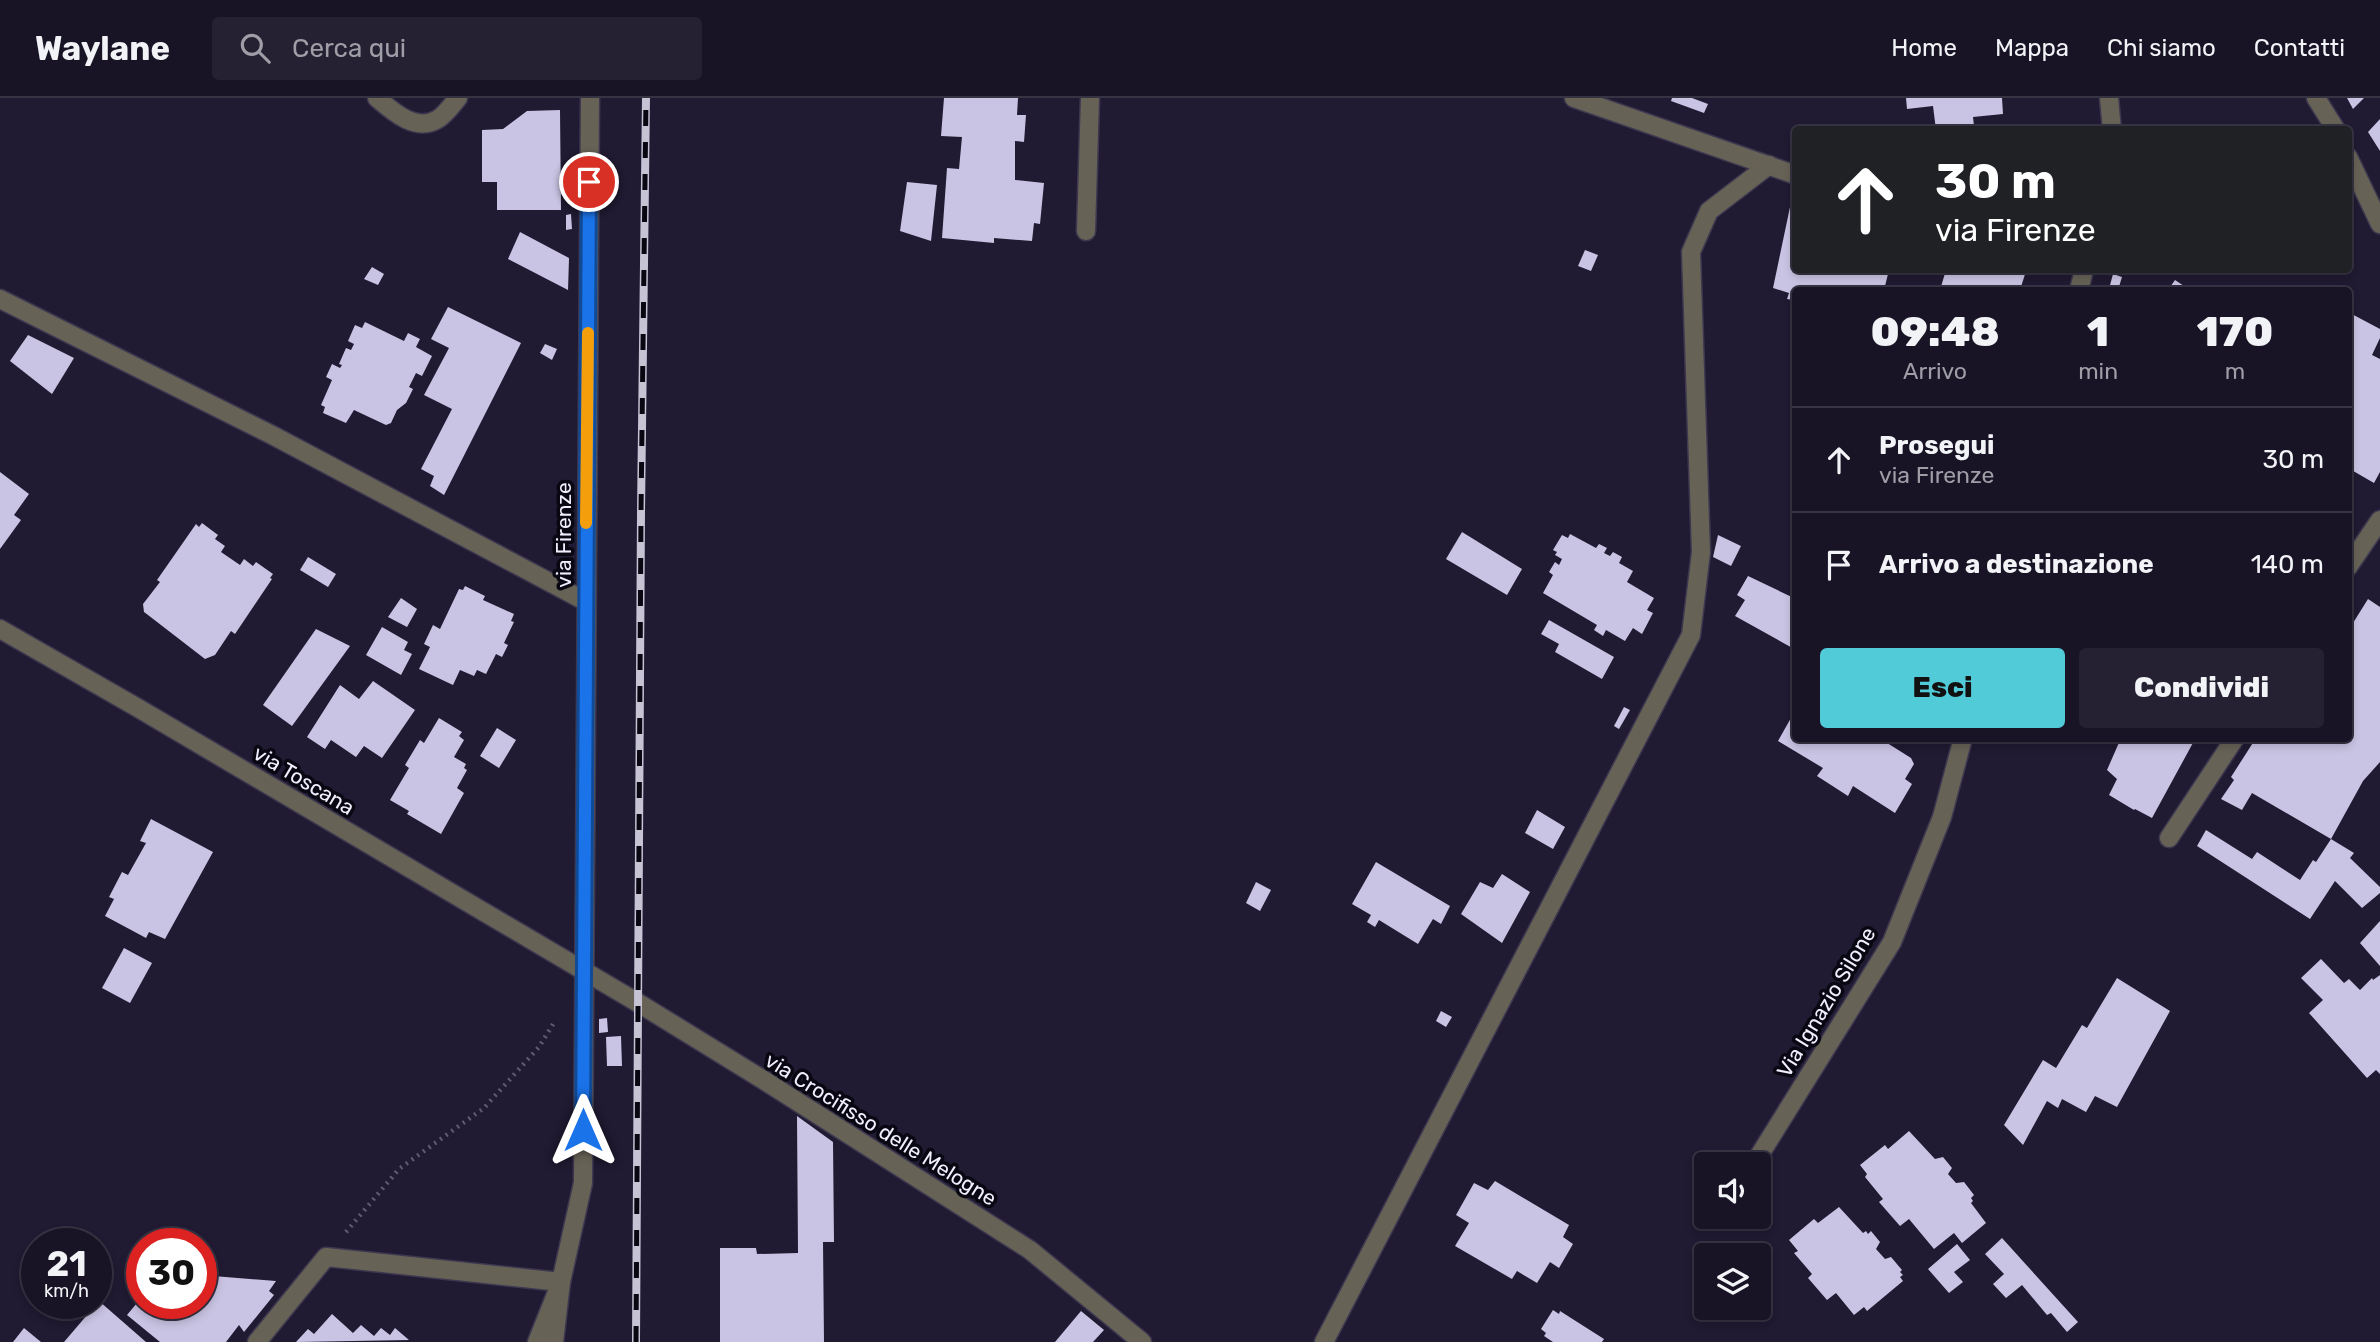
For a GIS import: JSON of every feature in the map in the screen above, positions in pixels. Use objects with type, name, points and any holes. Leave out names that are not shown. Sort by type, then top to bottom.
[{"type":"street","points":[[377,98],[408,121],[427,123],[439,119],[457,98]]},
{"type":"street","name":"via Firenze","points":[[561,1282],[583,1183],[590,98]]},
{"type":"street","points":[[1086,232],[1090,98]]},
{"type":"street","points":[[1574,98],[1792,173]]},
{"type":"street","points":[[2109,98],[2112,126]]},
{"type":"street","points":[[2316,98],[2334,126]]},
{"type":"street","points":[[2352,165],[2380,224]]},
{"type":"street","points":[[1324,1342],[1691,635],[1701,552],[1691,252],[1709,211],[1769,166]]},
{"type":"street","points":[[0,299],[274,436],[585,601]]},
{"type":"street","points":[[2352,561],[2380,520]]},
{"type":"street","name":"via Toscana","points":[[0,629],[584,972]]},
{"type":"street","name":"Via Ignazio Silone","points":[[1761,1152],[1892,942],[1942,817],[1962,742]]},
{"type":"street","points":[[2169,838],[2232,742]]},
{"type":"street","name":"via Crocifisso delle Melogne","points":[[584,972],[762,1079],[1030,1250],[1142,1342]]},
{"type":"street","points":[[257,1342],[326,1257],[561,1282]]},
{"type":"street","points":[[537,1342],[561,1282]]},
{"type":"street","points":[[554,1342],[561,1282]]},
{"type":"path","points":[[326,1257],[398,1169],[484,1108],[539,1047],[558,1014]]},
{"type":"building","points":[[944,98],[1018,98],[1017,115],[1026,115],[1024,142],[1015,141],[1015,180],[1044,183],[1040,224],[1034,223],[1032,241],[994,238],[994,243],[942,238],[947,168],[959,169],[962,137],[941,136]]},
{"type":"building","points":[[1672,98],[1692,98],[1708,104],[1704,113],[1671,101]]},
{"type":"building","points":[[1906,98],[2002,98],[2003,114],[1973,117],[1974,126],[1936,126],[1933,106],[1907,109]]},
{"type":"building","points":[[2347,98],[2364,98],[2353,109]]},
{"type":"building","points":[[560,110],[561,210],[497,210],[497,182],[482,182],[482,130],[503,129],[527,111]]},
{"type":"building","points":[[2380,119],[2380,151],[2368,132]]},
{"type":"building","points":[[907,182],[937,185],[931,241],[900,231]]},
{"type":"building","points":[[1792,198],[1792,273],[1888,273],[1885,286],[1888,287],[1792,287],[1792,300],[1787,299],[1789,293],[1773,288]]},
{"type":"building","points":[[571,214],[572,229],[566,230],[566,215]]},
{"type":"building","points":[[520,232],[569,258],[568,290],[508,259]]},
{"type":"building","points":[[1585,250],[1598,255],[1591,271],[1578,266]]},
{"type":"building","points":[[372,267],[384,274],[378,285],[364,279]]},
{"type":"building","points":[[1945,273],[2025,273],[2021,287],[1941,287]]},
{"type":"building","points":[[2113,274],[2122,277],[2119,287],[2110,287]]},
{"type":"building","points":[[2175,280],[2186,287],[2170,287]]},
{"type":"building","points":[[448,307],[521,343],[444,495],[430,486],[434,476],[421,469],[452,409],[424,395],[449,348],[431,339]]},
{"type":"building","points":[[2352,314],[2380,329],[2380,338],[2372,355],[2380,359],[2380,472],[2374,483],[2352,470]]},
{"type":"building","points":[[365,322],[404,341],[408,333],[420,339],[416,347],[432,356],[422,376],[416,373],[409,387],[413,389],[406,403],[397,410],[391,423],[386,425],[354,410],[346,423],[323,413],[325,407],[321,405],[332,380],[326,377],[332,364],[340,368],[342,365],[339,364],[346,348],[351,350],[354,344],[348,341],[355,325],[362,328]]},
{"type":"building","points":[[28,335],[74,358],[52,394],[10,361]]},
{"type":"building","points":[[545,344],[557,349],[552,360],[540,353]]},
{"type":"building","points":[[0,472],[29,494],[14,515],[21,520],[0,549]]},
{"type":"building","points":[[202,523],[218,535],[215,539],[225,546],[221,552],[240,565],[244,559],[253,566],[256,562],[273,574],[235,634],[231,631],[215,655],[205,659],[144,612],[143,604],[196,524],[199,527]]},
{"type":"building","points":[[1462,532],[1522,569],[1507,595],[1446,559]]},
{"type":"building","points":[[1570,534],[1596,548],[1599,544],[1607,548],[1604,553],[1610,556],[1613,552],[1622,557],[1619,563],[1633,571],[1627,582],[1654,598],[1647,610],[1653,613],[1642,634],[1633,628],[1625,641],[1606,630],[1603,636],[1594,630],[1597,625],[1543,593],[1553,575],[1549,572],[1555,562],[1559,565],[1562,559],[1555,555],[1557,552],[1553,550],[1562,535],[1568,538]]},
{"type":"building","points":[[1718,535],[1741,546],[1731,566],[1713,557]]},
{"type":"building","points":[[308,557],[336,574],[328,587],[300,570]]},
{"type":"building","points":[[1748,576],[1792,597],[1792,648],[1735,616],[1745,600],[1737,595]]},
{"type":"building","points":[[465,586],[485,596],[483,600],[514,614],[511,621],[514,622],[504,643],[508,645],[502,657],[496,654],[486,674],[477,670],[474,676],[460,670],[453,685],[419,669],[430,647],[424,644],[433,625],[440,629],[459,589],[463,590]]},
{"type":"building","points":[[401,598],[417,609],[407,627],[388,617]]},
{"type":"building","points":[[2368,599],[2380,607],[2380,762],[2363,781],[2331,839],[2252,793],[2242,810],[2221,799],[2234,780],[2231,777],[2253,742],[2352,742],[2352,625]]},
{"type":"building","points":[[1549,620],[1614,657],[1602,679],[1555,652],[1559,644],[1541,634]]},
{"type":"building","points":[[382,627],[408,642],[404,650],[412,654],[401,675],[366,655]]},
{"type":"building","points":[[316,629],[350,646],[292,726],[263,705]]},
{"type":"building","points":[[373,681],[415,710],[382,758],[364,746],[356,757],[331,740],[325,749],[307,737],[340,685],[359,699]]},
{"type":"building","points":[[1624,707],[1630,710],[1619,729],[1614,726]]},
{"type":"building","points":[[1792,716],[1792,742],[1886,742],[1911,758],[1914,764],[1905,779],[1912,784],[1895,813],[1853,786],[1848,796],[1817,776],[1823,768],[1778,741]]},
{"type":"building","points":[[439,718],[462,732],[459,736],[464,740],[454,757],[466,764],[464,768],[467,770],[457,788],[464,793],[441,834],[407,814],[409,811],[390,800],[409,768],[405,765],[420,740],[424,743]]},
{"type":"building","points":[[497,728],[516,740],[499,768],[480,756]]},
{"type":"building","points":[[2119,742],[2193,742],[2152,818],[2109,795],[2117,779],[2107,770]]},
{"type":"building","points":[[1537,810],[1565,827],[1553,849],[1525,833]]},
{"type":"building","points":[[151,819],[213,852],[165,939],[149,932],[146,938],[105,916],[114,899],[109,897],[122,872],[128,875],[146,843],[140,841]]},
{"type":"building","points":[[2206,830],[2252,859],[2257,852],[2300,880],[2331,839],[2354,853],[2350,858],[2380,887],[2380,893],[2362,908],[2335,881],[2310,919],[2197,846]]},
{"type":"building","points":[[1376,862],[1450,906],[1441,924],[1433,919],[1418,944],[1379,920],[1375,927],[1367,922],[1371,915],[1352,904]]},
{"type":"building","points":[[1502,874],[1530,892],[1502,943],[1461,914],[1480,882],[1493,888]]},
{"type":"building","points":[[1256,882],[1271,890],[1260,911],[1246,903]]},
{"type":"building","points":[[2380,921],[2380,966],[2360,943]]},
{"type":"building","points":[[124,948],[152,963],[130,1003],[102,988]]},
{"type":"building","points":[[2321,959],[2344,983],[2349,979],[2360,990],[2372,978],[2373,980],[2380,975],[2380,1074],[2376,1070],[2367,1078],[2309,1013],[2323,1000],[2301,978]]},
{"type":"building","points":[[2117,978],[2170,1011],[2117,1107],[2095,1096],[2086,1112],[2062,1099],[2058,1108],[2047,1101],[2023,1145],[2004,1125],[2043,1060],[2056,1068],[2082,1025],[2087,1028]]},
{"type":"building","points":[[1441,1011],[1452,1017],[1446,1027],[1436,1021]]},
{"type":"building","points":[[607,1018],[608,1032],[599,1033],[599,1019]]},
{"type":"building","points":[[621,1036],[622,1066],[607,1066],[606,1037]]},
{"type":"building","points":[[797,1116],[833,1142],[834,1242],[823,1242],[824,1342],[720,1342],[720,1248],[756,1248],[757,1254],[798,1253]]},
{"type":"building","points":[[1909,1131],[1935,1159],[1943,1157],[1952,1168],[1948,1174],[1956,1183],[1964,1182],[1974,1195],[1971,1203],[1986,1223],[1962,1243],[1954,1233],[1934,1249],[1909,1219],[1900,1226],[1879,1202],[1883,1199],[1865,1177],[1867,1174],[1860,1165],[1885,1145],[1888,1149]]},
{"type":"building","points":[[1495,1181],[1569,1225],[1563,1237],[1573,1244],[1559,1268],[1550,1262],[1537,1283],[1517,1271],[1512,1279],[1455,1246],[1469,1223],[1456,1215],[1474,1183],[1488,1190]]},
{"type":"building","points":[[1839,1207],[1863,1233],[1866,1231],[1868,1234],[1871,1231],[1880,1242],[1876,1249],[1885,1259],[1891,1257],[1903,1275],[1900,1277],[1903,1281],[1867,1311],[1864,1307],[1854,1315],[1836,1293],[1827,1300],[1808,1278],[1812,1274],[1794,1253],[1798,1251],[1789,1240],[1814,1219],[1818,1223]]},
{"type":"building","points":[[2002,1238],[2078,1322],[2067,1332],[2051,1313],[2047,1315],[2022,1285],[2006,1298],[1993,1284],[2004,1274],[1985,1254]]},
{"type":"building","points":[[1957,1244],[1970,1260],[1954,1272],[1963,1282],[1949,1293],[1928,1269]]},
{"type":"building","points":[[217,1276],[276,1281],[269,1291],[274,1295],[244,1332],[239,1325],[226,1342],[160,1342],[132,1319],[217,1319]]},
{"type":"building","points":[[1553,1310],[1559,1314],[1560,1311],[1604,1339],[1602,1342],[1553,1342],[1544,1336],[1546,1333],[1541,1329]]},
{"type":"building","points":[[1081,1311],[1104,1330],[1093,1342],[1055,1342]]},
{"type":"building","points":[[112,1312],[146,1342],[64,1342],[84,1319],[112,1319]]},
{"type":"building","points":[[332,1314],[353,1333],[361,1325],[374,1336],[381,1328],[390,1335],[395,1328],[409,1340],[296,1342],[308,1329],[314,1334]]},
{"type":"building","points":[[24,1328],[41,1342],[13,1342]]},
{"type":"railway","points":[[636,1342],[646,98]]},
{"type":"slow traffic","points":[[586,523],[588,333]]},
{"type":"route","points":[[583,1130],[589,182]]}]
